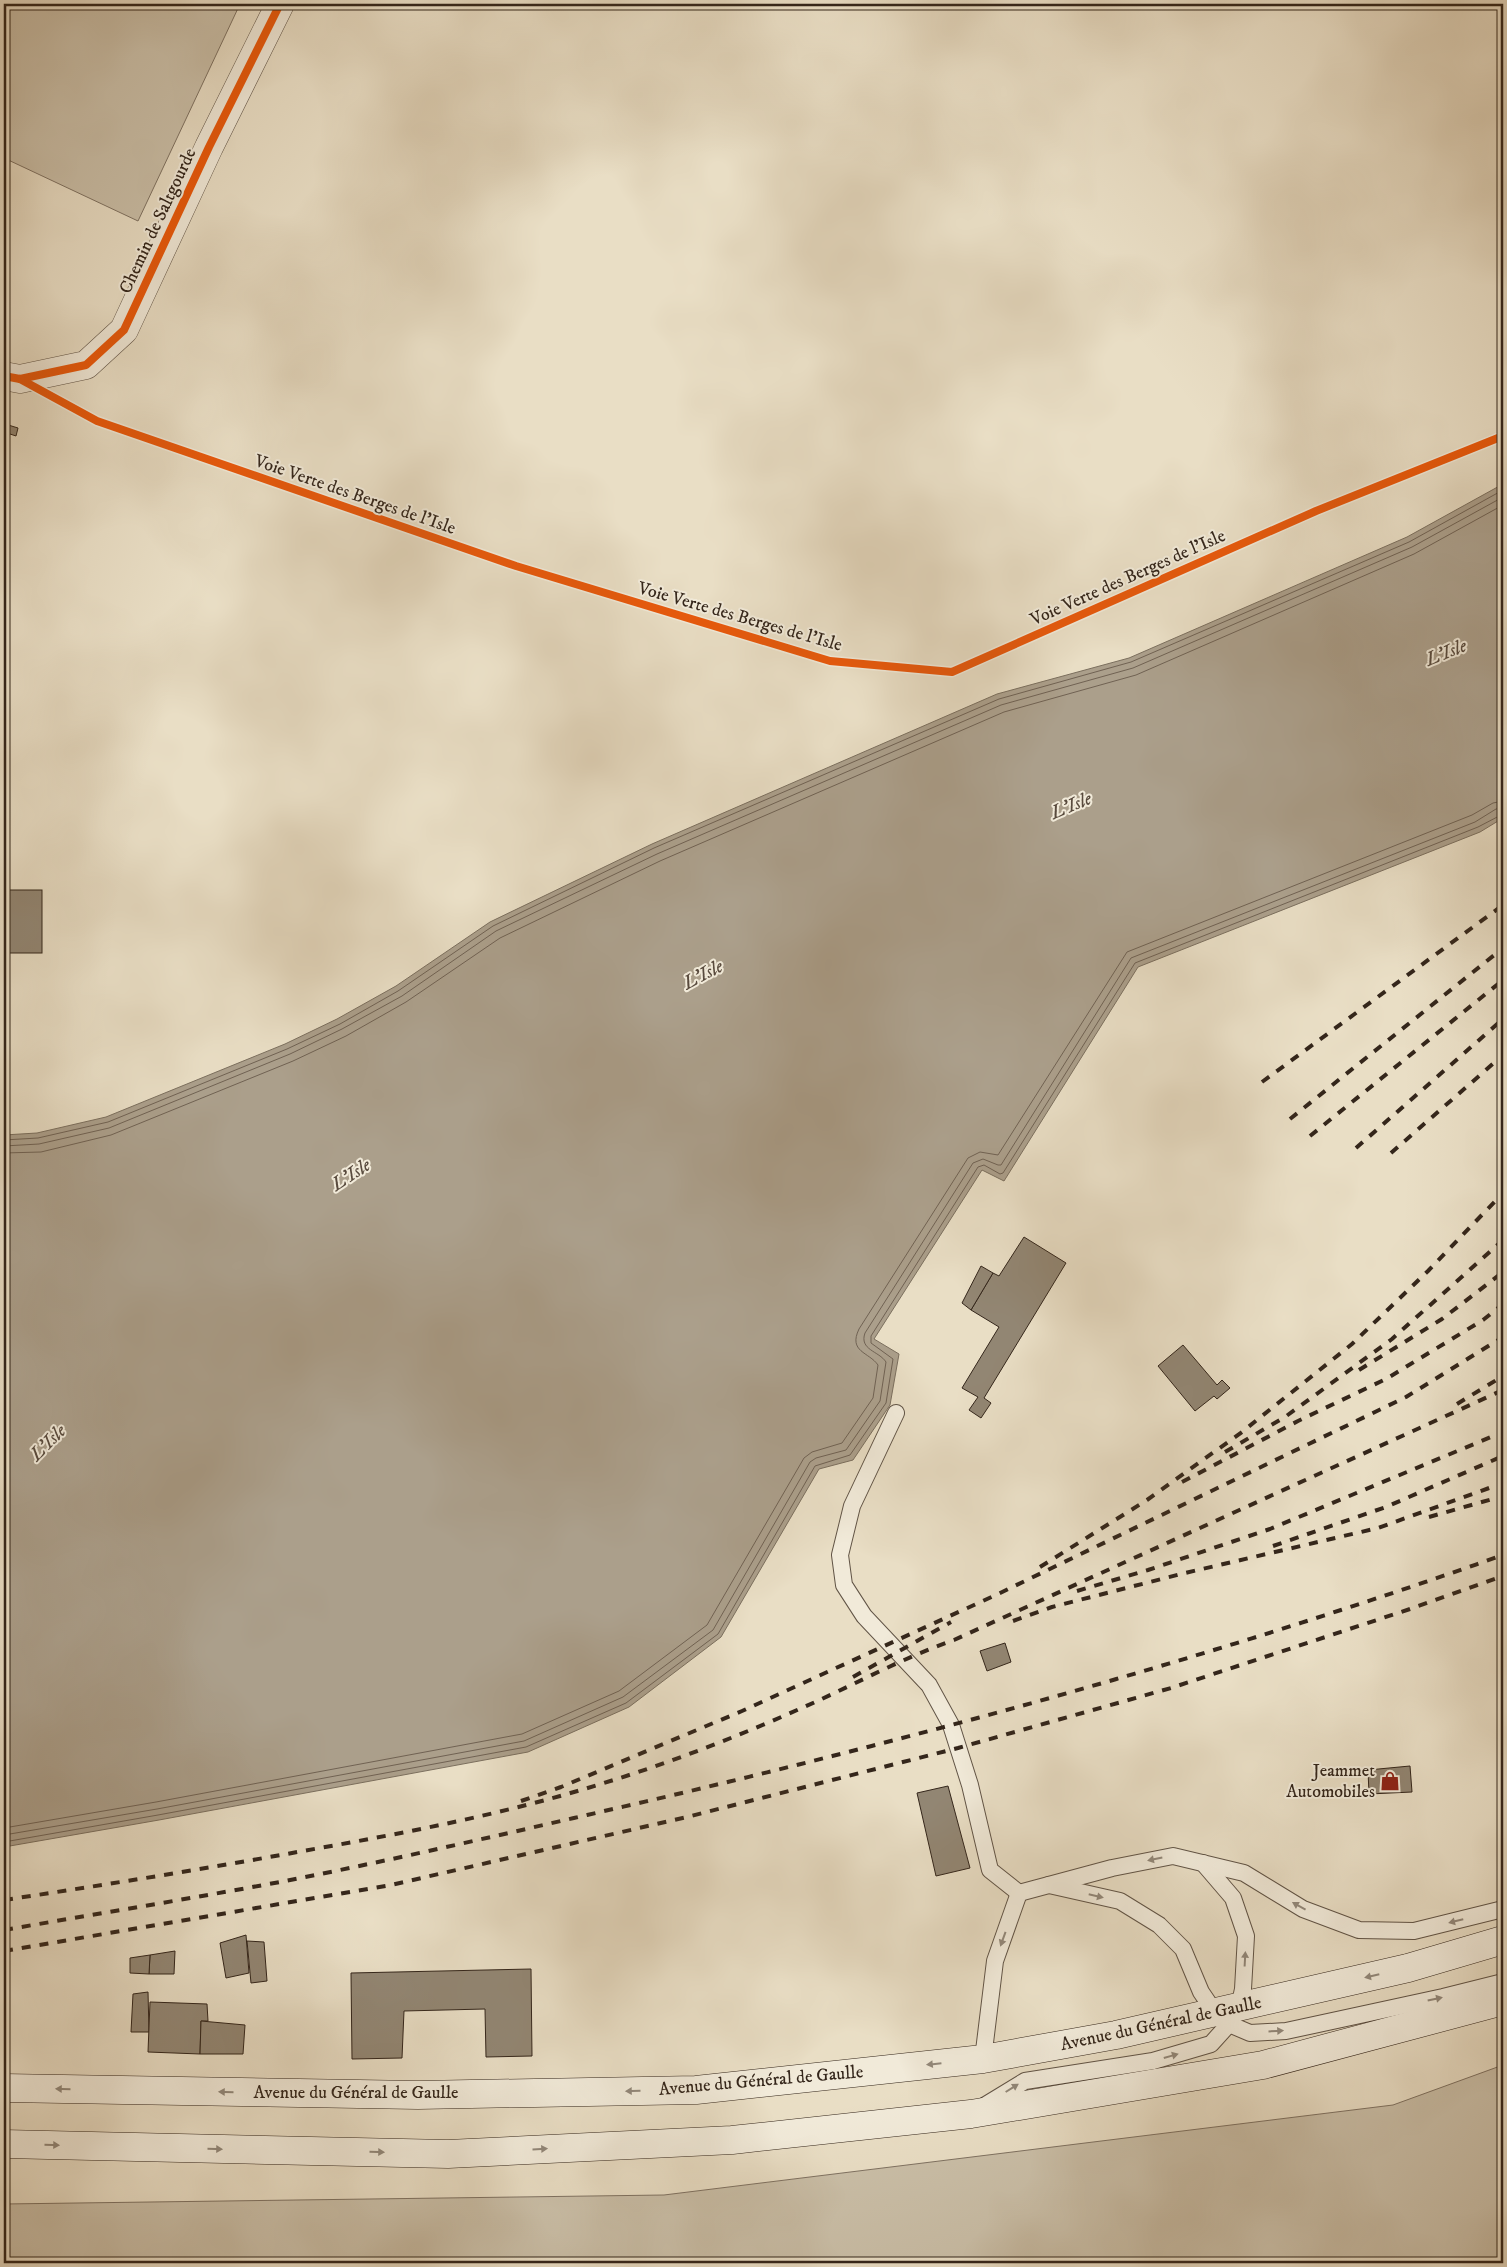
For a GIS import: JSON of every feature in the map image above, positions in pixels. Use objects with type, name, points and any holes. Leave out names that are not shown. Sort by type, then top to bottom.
[{"type":"main road","name":"Chemin de Saltgourde","points":[[4,376],[20,379],[86,365],[124,330],[209,147],[280,4]]},
{"type":"main road","name":"Avenue du Général de Gaulle","points":[[4,2088],[418,2095],[696,2090],[983,2059],[1228,2015],[1408,1968],[1503,1940]]},
{"type":"main road","points":[[4,2144],[448,2154],[732,2140],[971,2114],[1263,2065],[1503,2001]]},
{"type":"lane","points":[[896,1413],[852,1506],[840,1555],[844,1585],[864,1616],[928,1685],[933,1693],[951,1725],[970,1784],[990,1870],[1019,1893]]},
{"type":"lane","points":[[1019,1893],[1112,1868],[1173,1856],[1244,1873],[1303,1909],[1359,1930],[1414,1931],[1503,1909]]},
{"type":"lane","points":[[971,2114],[1025,2081],[1153,2061],[1211,2044],[1243,1989],[1246,1936],[1233,1898],[1203,1863]]},
{"type":"lane","points":[[1049,1885],[1120,1901],[1158,1925],[1183,1949],[1201,1992],[1250,2032],[1286,2031],[1503,1982]]},
{"type":"lane","points":[[983,2059],[995,1961],[1019,1893]]},
{"type":"shaded area","points":[[4,4],[240,4],[138,221],[4,158]]},
{"type":"shaded area","points":[[1503,2065],[1503,2263],[4,2263],[4,2204],[664,2195],[1393,2105]]},
{"type":"water","name":"L'Isle","points":[[1503,484],[1503,818],[1480,832],[1138,967],[1004,1181],[982,1170],[874,1339],[899,1354],[890,1405],[853,1460],[819,1469],[721,1637],[629,1707],[528,1752],[4,1847],[4,1135],[37,1133],[106,1117],[285,1044],[337,1019],[396,986],[490,922],[652,844],[997,694],[1129,658],[1407,537]]},
{"type":"building","points":[[5,424],[18,428],[16,436],[4,432]]},
{"type":"building","points":[[4,890],[42,890],[42,953],[4,953]]},
{"type":"building","points":[[1024,1237],[1066,1263],[984,1398],[991,1403],[981,1418],[969,1410],[978,1397],[962,1388],[999,1327],[971,1310],[993,1273],[999,1276]]},
{"type":"building","points":[[981,1266],[993,1273],[971,1310],[962,1303]]},
{"type":"building","points":[[1183,1345],[1217,1385],[1222,1380],[1230,1388],[1217,1399],[1214,1396],[1195,1411],[1158,1366]]},
{"type":"building","points":[[1005,1643],[1011,1662],[987,1671],[980,1651]]},
{"type":"building","name":"Jeammet Automobiles","points":[[1410,1766],[1412,1792],[1369,1794],[1368,1770]]},
{"type":"building","points":[[948,1786],[970,1868],[936,1876],[917,1793]]},
{"type":"building","points":[[246,1935],[249,1973],[226,1978],[220,1943]]},
{"type":"building","points":[[247,1941],[264,1942],[267,1981],[251,1983]]},
{"type":"building","points":[[175,1951],[174,1974],[149,1974],[150,1955]]},
{"type":"building","points":[[150,1955],[149,1974],[130,1973],[130,1958]]},
{"type":"building","points":[[531,1969],[532,2056],[486,2057],[485,2009],[404,2011],[402,2058],[352,2059],[351,1973]]},
{"type":"building","points":[[148,1992],[149,2032],[131,2032],[133,1994]]},
{"type":"building","points":[[150,2002],[207,2004],[208,2021],[201,2021],[200,2054],[148,2052]]},
{"type":"building","points":[[201,2021],[245,2025],[243,2054],[200,2054]]},
{"type":"railway","points":[[1262,1082],[1503,905]]},
{"type":"railway","points":[[1290,1119],[1503,948]]},
{"type":"railway","points":[[1310,1136],[1503,980]]},
{"type":"railway","points":[[1356,1148],[1503,1019]]},
{"type":"railway","points":[[1391,1153],[1503,1055]]},
{"type":"railway","points":[[1040,1567],[1147,1500],[1242,1432],[1352,1344],[1428,1271],[1503,1193]]},
{"type":"railway","points":[[1225,1452],[1285,1417],[1392,1339],[1503,1240]]},
{"type":"railway","points":[[1359,1370],[1442,1319],[1503,1272]]},
{"type":"railway","points":[[1182,1482],[1298,1421],[1386,1379],[1483,1320],[1503,1304]]},
{"type":"railway","points":[[521,1801],[561,1787],[742,1711],[998,1594],[1406,1397],[1503,1337]]},
{"type":"railway","points":[[1457,1404],[1503,1376]]},
{"type":"railway","points":[[4,1900],[229,1864],[417,1830],[530,1804],[655,1766],[730,1738],[804,1707],[897,1663],[954,1640],[1503,1390]]},
{"type":"railway","points":[[1077,1591],[1148,1570],[1270,1529],[1503,1432]]},
{"type":"railway","points":[[1273,1546],[1386,1507],[1503,1456]]},
{"type":"railway","points":[[1013,1621],[1052,1607],[1185,1573],[1378,1528],[1503,1483]]},
{"type":"railway","points":[[1429,1517],[1503,1496]]},
{"type":"railway","points":[[4,1930],[280,1882],[366,1865],[734,1781],[956,1724],[1176,1661],[1286,1628],[1503,1555]]},
{"type":"railway","points":[[4,1951],[391,1885],[687,1817],[958,1748],[1171,1688],[1410,1609],[1503,1576]]},
{"type":"railway","points":[[853,1677],[951,1622]]},
{"type":"cycle path","points":[[4,376],[20,379],[86,365],[124,330],[209,147],[280,4]]},
{"type":"cycle path","name":"Voie Verte des Berges de l'Isle","points":[[20,379],[97,421],[516,566],[830,661],[952,672],[1316,511],[1503,436]]},
{"type":"place","name":"Jeammet Automobiles","points":[[1390,1781]]}]
